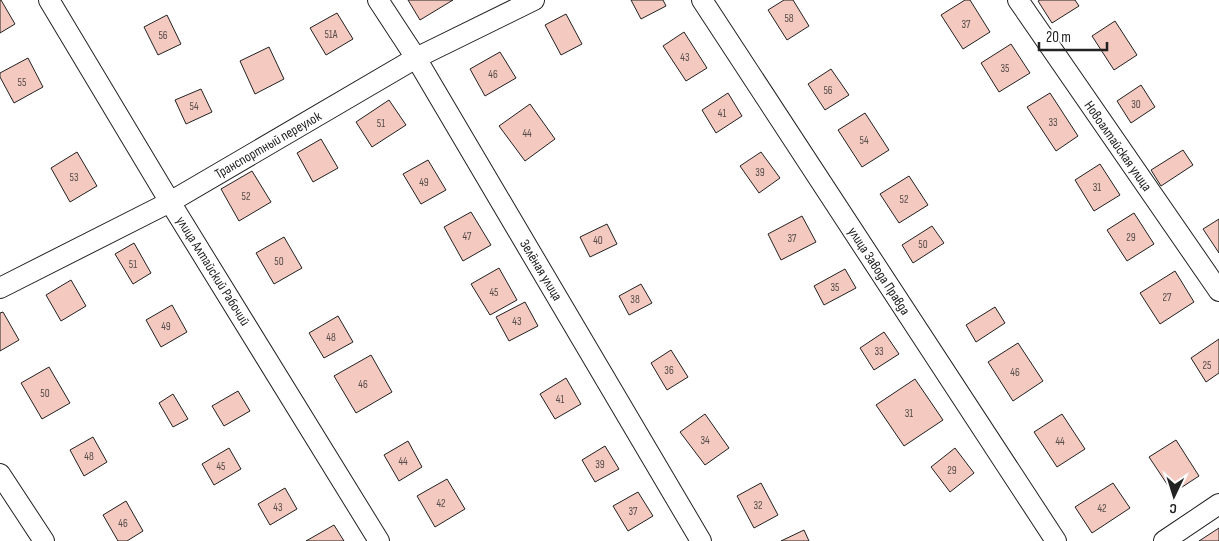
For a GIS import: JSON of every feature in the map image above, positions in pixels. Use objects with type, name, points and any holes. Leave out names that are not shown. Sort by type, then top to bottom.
[{"type":"street","name":"улица Алтайский Рабочий","points":[[49,0],[170,202],[379,541]]},
{"type":"street","name":"Зелёная улица","points":[[378,0],[416,58],[701,541]]},
{"type":"street","name":"Транспортный переулок","points":[[0,288],[170,202],[416,58],[534,0]]},
{"type":"street","name":"улица Завода Правда","points":[[702,0],[1056,541]]},
{"type":"street","name":"Новоалтайская улица","points":[[1018,0],[1219,291]]},
{"type":"street","points":[[0,474],[44,541]]},
{"type":"street","points":[[1164,541],[1219,504]]},
{"type":"building","points":[[0,0],[15,24],[0,33]]},
{"type":"building","points":[[408,0],[453,0],[420,20]]},
{"type":"building","points":[[631,0],[663,0],[666,6],[641,19]]},
{"type":"building","points":[[784,0],[793,0],[809,26],[787,40],[768,10]]},
{"type":"building","points":[[965,0],[970,0],[990,32],[963,49],[941,15]]},
{"type":"building","points":[[1075,0],[1079,6],[1052,23],[1038,1]]},
{"type":"building","points":[[337,13],[353,39],[326,55],[310,28]]},
{"type":"building","points":[[566,14],[582,44],[561,55],[545,25]]},
{"type":"building","points":[[167,15],[181,44],[158,55],[144,27]]},
{"type":"building","points":[[1115,21],[1137,55],[1114,70],[1092,36]]},
{"type":"building","points":[[684,32],[707,68],[686,81],[663,46]]},
{"type":"building","points":[[1011,44],[1030,73],[999,92],[981,63]]},
{"type":"building","points":[[269,47],[284,79],[255,94],[240,61]]},
{"type":"building","points":[[500,52],[516,78],[485,96],[470,69]]},
{"type":"building","points":[[28,58],[43,87],[14,103],[0,77],[0,73]]},
{"type":"building","points":[[831,69],[849,95],[825,110],[808,84]]},
{"type":"building","points":[[1141,85],[1155,107],[1131,123],[1117,101]]},
{"type":"building","points":[[201,89],[212,112],[186,124],[175,100]]},
{"type":"building","points":[[728,93],[742,116],[716,133],[702,110]]},
{"type":"building","points":[[1050,93],[1078,136],[1056,151],[1027,107]]},
{"type":"building","points":[[389,100],[406,125],[372,147],[356,122]]},
{"type":"building","points":[[530,104],[555,139],[525,161],[499,126]]},
{"type":"building","points":[[865,113],[889,150],[862,167],[838,130]]},
{"type":"building","points":[[321,139],[338,168],[313,182],[297,153]]},
{"type":"building","points":[[1183,150],[1193,165],[1161,186],[1151,170]]},
{"type":"building","points":[[77,152],[97,186],[70,202],[51,168]]},
{"type":"building","points":[[761,152],[780,178],[759,193],[740,166]]},
{"type":"building","points":[[428,160],[446,190],[421,204],[403,174]]},
{"type":"building","points":[[1100,164],[1120,195],[1094,211],[1075,180]]},
{"type":"building","points":[[252,171],[271,202],[239,221],[221,189]]},
{"type":"building","points":[[909,176],[928,205],[899,223],[880,194]]},
{"type":"building","points":[[471,212],[491,245],[463,261],[444,227]]},
{"type":"building","points":[[1134,213],[1154,244],[1127,261],[1107,230]]},
{"type":"building","points":[[802,216],[816,242],[781,260],[768,234]]},
{"type":"building","points":[[1219,219],[1219,253],[1203,229]]},
{"type":"building","points":[[607,224],[617,244],[590,257],[580,237]]},
{"type":"building","points":[[932,226],[944,243],[913,263],[902,245]]},
{"type":"building","points":[[284,237],[302,268],[274,284],[256,253]]},
{"type":"building","points":[[134,243],[151,273],[133,284],[115,254]]},
{"type":"building","points":[[499,268],[517,300],[490,315],[471,284]]},
{"type":"building","points":[[845,269],[856,288],[824,305],[814,286]]},
{"type":"building","points":[[1175,271],[1194,302],[1160,324],[1140,293]]},
{"type":"building","points":[[71,280],[86,306],[61,321],[46,295]]},
{"type":"building","points":[[641,284],[652,303],[629,315],[619,296]]},
{"type":"building","points":[[525,302],[538,326],[509,341],[496,317]]},
{"type":"building","points":[[172,305],[187,332],[161,347],[146,320]]},
{"type":"building","points":[[995,307],[1005,323],[976,342],[966,325]]},
{"type":"building","points":[[3,312],[19,340],[0,351],[0,313]]},
{"type":"building","points":[[338,316],[353,342],[324,358],[309,333]]},
{"type":"building","points":[[884,332],[899,354],[874,370],[860,348]]},
{"type":"building","points":[[1219,339],[1219,373],[1206,382],[1191,358]]},
{"type":"building","points":[[1018,343],[1043,381],[1013,401],[988,362]]},
{"type":"building","points":[[671,350],[688,377],[667,390],[651,363]]},
{"type":"building","points":[[371,355],[392,392],[356,413],[334,376]]},
{"type":"building","points":[[49,367],[70,403],[42,419],[21,383]]},
{"type":"building","points":[[566,378],[581,404],[555,419],[540,394]]},
{"type":"building","points":[[915,379],[943,420],[904,446],[876,405]]},
{"type":"building","points":[[238,391],[250,411],[224,426],[212,406]]},
{"type":"building","points":[[173,394],[188,419],[173,427],[159,403]]},
{"type":"building","points":[[705,414],[729,448],[705,465],[680,432]]},
{"type":"building","points":[[1062,414],[1085,449],[1057,467],[1034,432]]},
{"type":"building","points":[[93,437],[107,462],[84,476],[70,450]]},
{"type":"building","points":[[1176,440],[1199,476],[1173,493],[1149,457]]},
{"type":"building","points":[[408,441],[422,467],[399,481],[384,455]]},
{"type":"building","points":[[605,446],[619,469],[595,482],[582,460]]},
{"type":"building","points":[[229,448],[241,469],[214,485],[202,464]]},
{"type":"building","points":[[955,448],[974,473],[950,492],[931,467]]},
{"type":"building","points":[[447,479],[465,509],[435,527],[417,496]]},
{"type":"building","points":[[761,483],[778,515],[754,528],[737,496]]},
{"type":"building","points":[[1113,483],[1130,508],[1092,533],[1075,507]]},
{"type":"building","points":[[285,488],[297,509],[270,525],[258,504]]},
{"type":"building","points":[[638,492],[653,516],[628,531],[613,506]]},
{"type":"building","points":[[126,501],[143,531],[127,541],[118,541],[103,515]]},
{"type":"building","points":[[334,525],[344,541],[306,541]]},
{"type":"building","points":[[1219,528],[1219,541],[1199,541]]},
{"type":"building","points":[[804,530],[809,541],[781,541]]}]
